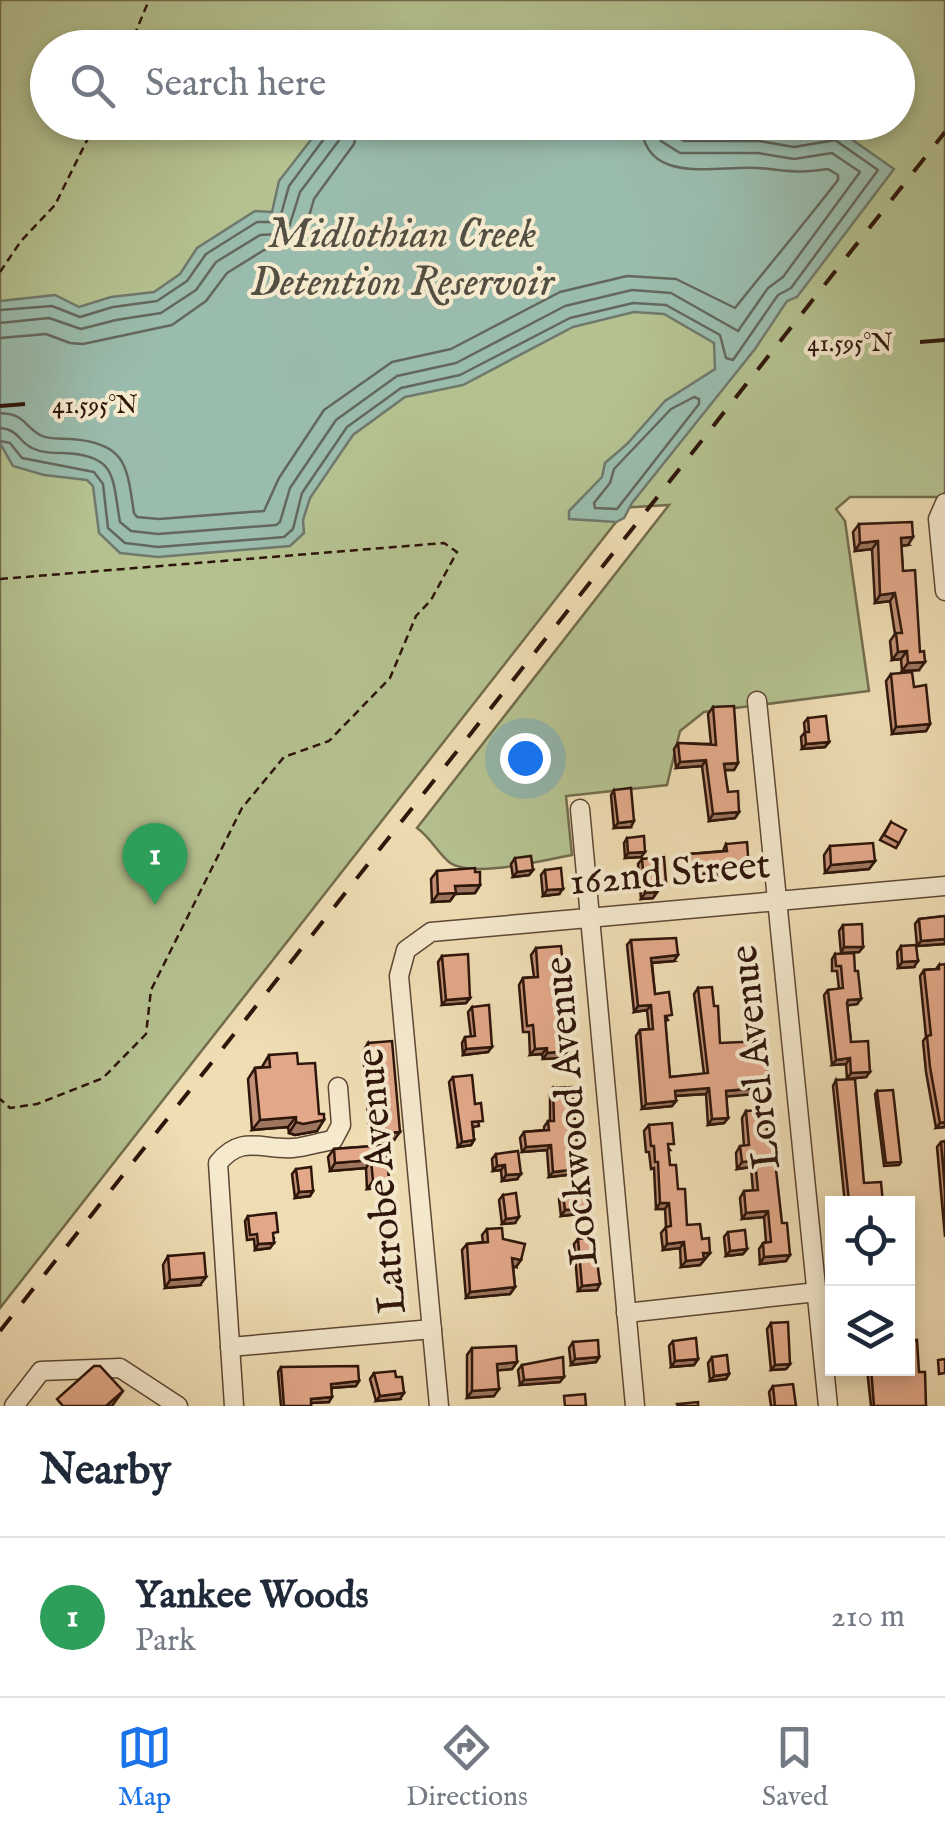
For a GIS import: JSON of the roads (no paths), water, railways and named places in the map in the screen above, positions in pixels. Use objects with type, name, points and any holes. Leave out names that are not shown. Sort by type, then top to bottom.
[{"type":"street","points":[[944,504],[938,519],[945,591]]},
{"type":"street","name":"Lorel Avenue","points":[[757,701],[828,1406]]},
{"type":"street","name":"Lockwood Avenue","points":[[580,809],[635,1406]]},
{"type":"street","name":"162nd Street","points":[[406,950],[431,932],[945,886]]},
{"type":"street","name":"Latrobe Avenue","points":[[406,950],[399,976],[439,1406]]},
{"type":"street","points":[[234,1406],[218,1163],[230,1148],[292,1148],[333,1140],[341,1125],[338,1088]]},
{"type":"street","points":[[626,1313],[817,1292]]},
{"type":"street","points":[[230,1347],[432,1329]]},
{"type":"street","points":[[14,1406],[41,1371],[120,1368],[178,1406]]},
{"type":"water","name":"Midlothian Creek Detention Reservoir","points":[[311,140],[853,140],[894,169],[797,297],[787,301],[755,349],[624,518],[616,522],[569,519],[569,511],[602,477],[605,463],[665,401],[715,369],[714,343],[664,314],[634,312],[573,327],[463,385],[405,397],[353,435],[310,498],[303,520],[304,533],[290,546],[158,557],[120,553],[99,533],[93,486],[87,480],[44,475],[13,466],[1,445],[0,301],[55,295],[79,307],[111,297],[154,292],[180,274],[197,248],[255,211],[272,212],[279,181]]},
{"type":"railway","points":[[0,1331],[945,132]]},
{"type":"place","name":"Yankee Woods","points":[[155,905]]}]
